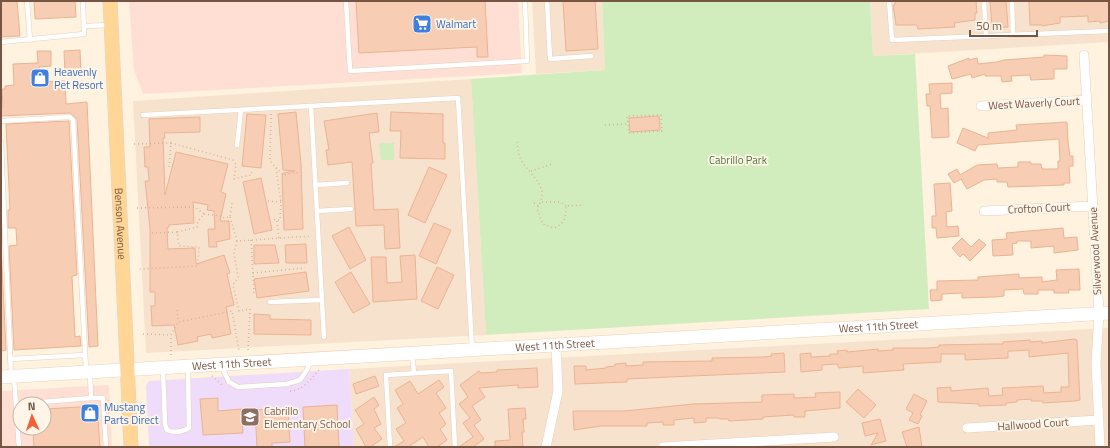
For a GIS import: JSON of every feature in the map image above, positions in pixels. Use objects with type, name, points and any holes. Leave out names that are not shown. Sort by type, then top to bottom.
[{"type":"main road","name":"Benson Avenue","points":[[110,1],[131,447]]},
{"type":"street","name":"Silverwood Avenue","points":[[1084,56],[1093,206],[1104,313],[1096,363],[1100,447]]},
{"type":"street","name":"West Waverly Court","points":[[981,106],[1087,100]]},
{"type":"street","name":"Crofton Court","points":[[984,211],[1093,206]]},
{"type":"street","name":"West 11th Street","points":[[8,376],[88,373],[311,358],[1104,313]]},
{"type":"street","points":[[546,447],[558,391],[556,345]]},
{"type":"street","name":"Hallwood Court","points":[[967,428],[1099,420]]},
{"type":"street","points":[[663,447],[834,437]]},
{"type":"lane","points":[[27,1],[30,40]]},
{"type":"lane","points":[[1,42],[84,34],[83,1]]},
{"type":"lane","points":[[346,1],[350,71],[450,67],[527,61],[524,1]]},
{"type":"lane","points":[[547,1],[550,59],[591,56]]},
{"type":"lane","points":[[889,1],[892,40],[1109,31]]},
{"type":"lane","points":[[984,1],[986,36]]},
{"type":"lane","points":[[1012,1],[1013,35]]},
{"type":"lane","points":[[84,26],[111,25]]},
{"type":"lane","points":[[143,115],[458,98],[472,349]]},
{"type":"lane","points":[[311,106],[324,337]]},
{"type":"lane","points":[[237,145],[241,110]]},
{"type":"lane","points":[[1,121],[70,117],[73,120],[85,355],[92,398]]},
{"type":"lane","points":[[1,142],[10,359],[8,376],[14,396]]},
{"type":"lane","points":[[316,185],[347,184]]},
{"type":"lane","points":[[317,210],[351,209]]},
{"type":"lane","points":[[270,302],[322,300]]},
{"type":"lane","points":[[412,353],[414,373]]},
{"type":"lane","points":[[10,359],[85,355]]},
{"type":"lane","points":[[220,364],[229,382],[238,387],[287,384],[300,380],[308,370],[311,358]]},
{"type":"lane","points":[[163,368],[165,424],[167,430],[171,432],[184,431],[188,428],[188,366]]},
{"type":"lane","points":[[390,447],[386,375],[451,371],[455,447]]},
{"type":"lane","points":[[52,401],[103,398],[106,447]]},
{"type":"lane","points":[[18,436],[19,447]]},
{"type":"path","points":[[271,108],[270,161],[283,175],[301,172]]},
{"type":"path","points":[[661,115],[662,131],[629,133],[628,124],[627,116],[661,115]]},
{"type":"path","points":[[605,125],[628,124]]},
{"type":"path","points":[[517,142],[520,158],[531,171],[541,188],[542,202],[538,209],[543,224],[554,228],[562,224],[565,220],[566,206]]},
{"type":"path","points":[[134,144],[171,143],[232,160],[236,165],[234,180],[251,176],[252,170]]},
{"type":"path","points":[[169,168],[171,143]]},
{"type":"path","points":[[531,171],[552,164]]},
{"type":"path","points":[[276,167],[281,202],[280,220],[277,220]]},
{"type":"path","points":[[268,201],[281,202]]},
{"type":"path","points":[[542,202],[560,202],[566,206],[584,205]]},
{"type":"path","points":[[232,203],[230,217],[237,241],[234,252],[238,277],[233,285],[239,311]]},
{"type":"path","points":[[534,203],[539,206]]},
{"type":"path","points":[[137,208],[195,207],[204,214],[220,216],[222,218],[230,217]]},
{"type":"path","points":[[152,233],[177,232],[197,227],[198,221],[204,214]]},
{"type":"path","points":[[272,219],[277,220]]},
{"type":"path","points":[[277,220],[279,238]]},
{"type":"path","points":[[140,269],[198,266],[199,247],[179,246],[177,232]]},
{"type":"path","points":[[237,241],[313,236]]},
{"type":"path","points":[[251,240],[254,293]]},
{"type":"path","points":[[253,273],[305,268]]},
{"type":"path","points":[[178,322],[250,309],[248,350]]},
{"type":"path","points":[[171,355],[171,335],[178,322],[177,310]]},
{"type":"path","points":[[232,312],[239,351]]},
{"type":"path","points":[[142,334],[171,335]]},
{"type":"shaded area","points":[[129,1],[518,1],[522,73],[143,94],[134,70]]},
{"type":"shaded area","points":[[532,1],[602,1],[605,70],[536,74]]},
{"type":"shaded area","points":[[870,1],[1109,1],[1109,42],[873,56]]},
{"type":"shaded area","points":[[471,79],[486,335],[146,353],[133,101]]},
{"type":"shaded area","points":[[1109,328],[1109,447],[354,447],[349,369]]},
{"type":"shaded area","name":"Cabrillo Elementary School","points":[[349,369],[354,447],[149,447],[146,386],[149,381]]},
{"type":"shaded area","points":[[109,385],[112,447],[1,447],[1,391]]},
{"type":"green space","name":"Cabrillo Park","points":[[602,1],[870,1],[873,56],[915,54],[929,309],[486,335],[471,79],[605,70]]},
{"type":"green space","points":[[379,143],[394,143],[394,160],[381,160]]},
{"type":"building","points":[[1,1],[17,1],[20,36],[1,37]]},
{"type":"building","points":[[34,1],[75,1],[76,17],[35,19]]},
{"type":"building","name":"Walmart","points":[[356,1],[485,1],[488,57],[477,57],[477,47],[359,53]]},
{"type":"building","points":[[563,1],[595,1],[598,49],[566,51]]},
{"type":"building","points":[[895,1],[976,1],[977,13],[975,13],[975,20],[954,23],[955,27],[918,29],[917,25],[896,25],[893,5],[895,5]]},
{"type":"building","points":[[990,1],[1006,1],[1008,27],[992,28]]},
{"type":"building","points":[[1029,1],[1109,1],[1109,21],[1100,23],[1100,21],[1088,22],[1088,16],[1060,17],[1060,23],[1042,26],[1030,25]]},
{"type":"building","points":[[80,50],[81,73],[65,74],[64,51]]},
{"type":"building","points":[[37,51],[51,51],[51,66],[39,67],[40,82],[65,81],[66,104],[87,102],[98,346],[89,347],[77,119],[70,113],[1,116],[1,107],[3,107],[2,89],[5,89],[5,86],[14,85],[13,64],[38,63]]},
{"type":"building","points":[[1044,55],[1067,56],[1067,69],[1054,69],[1054,79],[1031,80],[1030,75],[1011,76],[1012,81],[1002,82],[1001,76],[985,76],[985,74],[972,78],[971,74],[952,79],[948,66],[969,58],[969,60],[977,58],[978,64],[1004,60],[1044,57]]},
{"type":"building","points":[[952,83],[952,93],[940,94],[941,109],[948,108],[949,137],[932,138],[930,106],[927,106],[926,94],[930,94],[929,84]]},
{"type":"building","points":[[296,112],[301,164],[303,229],[284,230],[282,177],[283,173],[295,171],[283,170],[278,114]]},
{"type":"building","points":[[391,112],[443,114],[443,143],[445,143],[445,159],[400,158],[401,131],[390,131]]},
{"type":"building","points":[[377,113],[379,132],[369,133],[373,163],[371,163],[374,210],[398,209],[400,248],[385,249],[384,225],[356,226],[352,162],[328,165],[326,150],[329,150],[324,121]]},
{"type":"building","points":[[247,114],[266,115],[261,168],[242,166]]},
{"type":"building","points":[[659,116],[660,130],[630,132],[629,118]]},
{"type":"building","points":[[200,117],[200,132],[164,133],[165,195],[176,152],[228,164],[221,192],[226,194],[220,221],[229,221],[230,239],[216,242],[217,247],[209,247],[208,229],[215,229],[214,211],[207,210],[208,205],[193,202],[194,223],[169,225],[167,228],[168,249],[195,248],[196,264],[224,255],[230,273],[227,274],[234,305],[226,307],[231,334],[212,338],[211,334],[197,337],[198,341],[178,345],[174,325],[152,326],[151,306],[155,306],[155,292],[150,292],[150,228],[145,181],[149,181],[148,167],[145,167],[144,147],[150,147],[149,119]]},
{"type":"building","points":[[69,121],[77,275],[72,276],[75,337],[80,336],[81,346],[14,350],[9,246],[17,245],[16,228],[8,228],[8,210],[10,210],[6,124]]},
{"type":"building","points":[[1067,122],[1070,156],[1073,156],[1073,166],[1069,166],[1070,183],[1064,183],[1064,185],[1008,187],[1007,182],[997,182],[997,179],[984,180],[967,189],[961,179],[954,183],[948,174],[957,169],[960,175],[977,165],[997,164],[998,168],[1018,167],[1018,162],[1041,164],[1042,169],[1058,169],[1058,161],[1060,161],[1059,139],[978,145],[975,151],[957,143],[963,128],[988,138],[988,133],[1017,130],[1016,125]]},
{"type":"building","points":[[429,167],[447,175],[425,223],[408,215]]},
{"type":"building","points":[[261,178],[272,230],[254,234],[243,182]]},
{"type":"building","points":[[950,183],[952,211],[946,212],[947,227],[958,226],[959,236],[937,238],[936,228],[932,228],[932,216],[936,216],[934,184]]},
{"type":"building","points":[[434,223],[451,230],[436,264],[419,256]]},
{"type":"building","points":[[349,227],[366,260],[350,269],[332,236]]},
{"type":"building","points":[[1063,228],[1064,238],[1077,237],[1078,250],[1054,253],[1054,246],[1031,248],[1031,241],[1017,241],[1017,243],[1012,244],[1013,255],[993,256],[992,240],[1007,239],[1006,233]]},
{"type":"building","points":[[962,238],[971,247],[979,239],[986,245],[970,261],[963,254],[960,257],[952,248]]},
{"type":"building","points":[[306,244],[307,263],[286,263],[285,245]]},
{"type":"building","points":[[254,245],[275,245],[279,263],[254,264]]},
{"type":"building","points":[[1,246],[6,350],[1,351]]},
{"type":"building","points":[[415,255],[417,299],[373,302],[371,257],[386,257],[387,283],[402,282],[400,256]]},
{"type":"building","points":[[437,267],[454,275],[438,309],[421,301]]},
{"type":"building","points":[[1079,269],[1080,290],[1068,290],[1069,293],[1054,293],[1054,290],[1038,290],[1038,294],[1024,294],[1023,289],[1004,290],[1004,296],[962,298],[962,293],[942,294],[942,300],[931,301],[930,290],[937,290],[937,281],[978,280],[978,277],[1019,274],[1019,278],[1042,277],[1042,282],[1057,280],[1056,270]]},
{"type":"building","points":[[306,272],[309,291],[257,298],[254,279]]},
{"type":"building","points":[[351,272],[370,304],[353,313],[335,282]]},
{"type":"building","points":[[254,314],[270,315],[270,319],[311,320],[311,335],[254,334]]},
{"type":"building","points":[[1074,339],[1077,340],[1080,400],[1075,401],[1043,403],[1042,401],[1031,401],[1031,399],[1017,400],[1017,402],[1006,403],[1006,405],[979,406],[979,404],[938,402],[937,388],[951,387],[951,391],[988,388],[989,396],[1003,395],[1002,388],[1043,386],[1044,393],[1061,392],[1061,387],[1069,387],[1068,353],[1029,357],[1029,350],[1008,351],[1008,358],[965,360],[965,354],[941,354],[941,362],[903,364],[904,370],[863,373],[863,366],[839,368],[837,364],[822,365],[822,370],[801,372],[800,354],[811,353],[811,357],[830,356],[830,354],[838,354],[837,351],[847,350],[847,352],[878,349],[878,351],[893,350],[893,348],[939,347],[939,345],[1003,344],[1003,342],[1030,340],[1030,342],[1042,341],[1042,343]]},
{"type":"building","points":[[784,353],[785,372],[627,379],[627,382],[575,384],[574,366],[586,366],[586,370],[606,368],[615,366],[615,364],[626,363],[626,366],[643,365],[643,362],[712,361],[712,358],[764,357],[772,356],[771,354]]},
{"type":"building","points":[[537,368],[538,387],[518,388],[518,385],[479,388],[485,397],[472,406],[481,420],[474,425],[484,439],[473,447],[459,447],[473,437],[463,423],[470,418],[459,404],[468,397],[460,385],[479,371],[481,373],[497,372],[497,370]]},
{"type":"building","points":[[375,376],[379,386],[356,394],[353,384]]},
{"type":"building","points":[[439,380],[444,387],[436,393],[446,408],[439,413],[446,424],[440,429],[447,440],[437,447],[429,447],[423,437],[408,447],[394,447],[404,441],[396,429],[406,423],[397,408],[403,404],[395,390],[410,381],[418,394]]},
{"type":"building","points":[[858,389],[876,405],[864,418],[846,402]]},
{"type":"building","points":[[840,392],[840,408],[805,411],[805,417],[794,417],[794,415],[729,421],[728,419],[706,418],[706,422],[694,423],[694,418],[674,420],[674,425],[663,425],[663,422],[647,423],[647,426],[601,426],[574,430],[573,411],[625,411],[693,404],[762,402],[762,395],[794,394],[794,398],[816,397],[815,393]]},
{"type":"building","points":[[914,394],[927,401],[920,415],[922,416],[918,424],[909,420],[913,413],[906,409]]},
{"type":"building","points":[[374,397],[379,405],[374,409],[381,424],[374,428],[382,439],[370,447],[366,447],[356,429],[364,424],[355,410]]},
{"type":"building","points":[[218,398],[218,411],[241,409],[243,433],[203,435],[200,399]]},
{"type":"building","points":[[337,405],[339,447],[305,447],[303,407]]},
{"type":"building","points":[[97,406],[100,447],[34,447],[33,436],[52,436],[52,409]]},
{"type":"building","points":[[288,408],[290,442],[272,443],[272,447],[257,447],[255,410]]},
{"type":"building","points":[[525,408],[526,419],[523,419],[524,432],[522,432],[523,447],[495,447],[495,441],[510,440],[508,409]]},
{"type":"building","points":[[880,419],[886,441],[871,445],[878,433],[865,436],[862,423]]},
{"type":"building","points":[[919,427],[922,447],[907,447],[902,432]]},
{"type":"place","name":"Walmart","points":[[422,24]]},
{"type":"place","name":"Heavenly Pet Resort","points":[[40,78]]},
{"type":"place","name":"Mustang Parts Direct","points":[[90,413]]},
{"type":"place","name":"Cabrillo Elementary School","points":[[250,417]]}]
